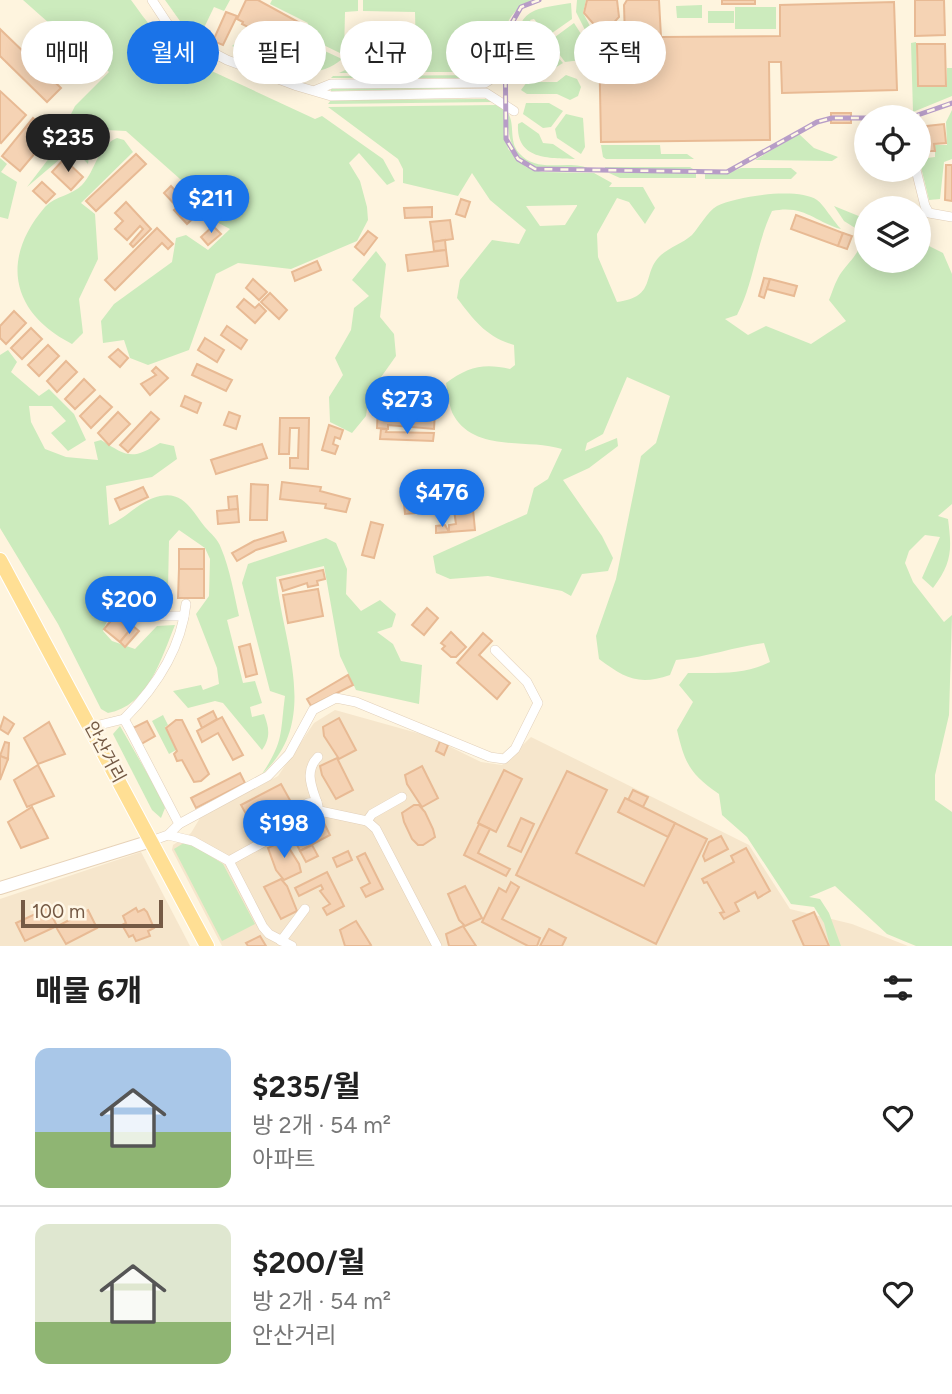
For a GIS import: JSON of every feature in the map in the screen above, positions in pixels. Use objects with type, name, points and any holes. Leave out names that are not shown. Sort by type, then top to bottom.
[{"type":"main road","name":"안산거리","points":[[0,560],[207,946]]},
{"type":"street","points":[[152,0],[169,26],[199,45],[264,75],[331,96],[485,88],[490,84]]},
{"type":"street","points":[[485,88],[514,111]]},
{"type":"street","points":[[919,182],[929,213],[952,217]]},
{"type":"street","points":[[90,727],[124,719],[152,690],[176,648],[186,604]]},
{"type":"street","points":[[132,616],[184,616]]},
{"type":"street","points":[[0,888],[168,835],[179,824],[268,776],[289,754],[313,710],[336,698],[356,702],[490,757],[504,759],[515,749],[538,703],[527,682],[495,650]]},
{"type":"street","points":[[124,719],[179,824]]},
{"type":"street","points":[[318,757],[311,764],[309,778],[318,806]]},
{"type":"street","points":[[366,821],[372,814],[402,797]]},
{"type":"street","points":[[254,831],[307,803],[366,821],[376,830],[437,946]]},
{"type":"street","points":[[229,861],[318,806]]},
{"type":"street","points":[[168,835],[193,841],[229,861],[263,927],[292,946]]},
{"type":"street","points":[[281,941],[305,909]]},
{"type":"shaded area","points":[[335,710],[428,736],[481,762],[502,765],[531,737],[749,845],[790,909],[852,924],[908,946],[222,946],[172,850],[173,845],[191,833],[200,818],[278,776],[314,723]]},
{"type":"shaded area","points":[[141,852],[190,946],[0,946],[0,899]]},
{"type":"green space","points":[[23,0],[131,0],[147,21],[127,21],[127,84],[219,84],[219,74],[233,81],[233,84],[240,84],[315,119],[322,116],[383,159],[395,181],[387,185],[359,153],[349,163],[360,181],[368,220],[357,241],[291,269],[238,263],[216,274],[189,350],[148,365],[130,358],[124,340],[103,343],[101,321],[114,304],[172,262],[176,238],[186,235],[208,250],[230,229],[209,218],[206,206],[198,195],[126,131],[86,129],[69,123],[75,106],[97,84],[113,84],[113,21],[47,21]]},
{"type":"green space","points":[[165,0],[230,0],[224,11],[214,7],[207,21],[180,21]]},
{"type":"green space","points":[[272,0],[358,0],[358,11],[345,12],[345,21],[340,21],[340,53],[326,46],[326,21],[304,21],[270,4]]},
{"type":"green space","points":[[363,0],[532,0],[514,13],[509,21],[446,21],[446,72],[432,72],[432,21],[415,21],[415,12],[363,11]]},
{"type":"green space","points":[[577,0],[586,0],[583,13],[587,21],[580,21],[576,12]]},
{"type":"green space","points":[[571,3],[572,19],[560,27],[560,21],[523,21],[530,13]]},
{"type":"green space","points":[[702,5],[702,18],[677,18],[676,6]]},
{"type":"green space","points":[[735,7],[776,7],[776,29],[735,29]]},
{"type":"green space","points":[[708,11],[734,11],[734,23],[708,23]]},
{"type":"green space","points":[[574,23],[574,61],[565,62],[560,55],[560,33]]},
{"type":"green space","points":[[916,42],[917,87],[947,87],[947,68],[952,68],[952,96],[930,105],[913,105],[911,43]]},
{"type":"green space","points":[[326,52],[340,58],[326,68]]},
{"type":"green space","points":[[432,75],[446,75],[446,78],[432,78]]},
{"type":"green space","points":[[566,75],[574,78],[574,84],[580,84],[581,87],[578,96],[570,100],[557,94],[527,94],[521,90],[526,84],[560,84],[560,80]]},
{"type":"green space","points":[[480,87],[331,91],[331,88]]},
{"type":"green space","points":[[486,99],[493,102],[328,104],[331,100]]},
{"type":"green space","points":[[526,103],[549,103],[563,111],[551,127],[543,128],[523,114]]},
{"type":"green space","points":[[497,105],[504,110],[508,149],[526,167],[542,172],[594,173],[612,183],[609,187],[643,187],[655,208],[645,224],[629,202],[617,198],[597,234],[598,257],[617,302],[630,299],[644,290],[651,269],[661,255],[692,235],[717,206],[767,194],[796,194],[817,200],[841,229],[801,212],[783,209],[772,211],[743,303],[737,315],[725,319],[748,335],[766,326],[811,344],[846,321],[829,300],[841,272],[854,256],[854,273],[931,273],[931,247],[943,253],[952,274],[952,504],[938,516],[948,519],[949,556],[944,571],[933,588],[922,578],[940,537],[925,535],[909,551],[905,563],[913,582],[944,622],[952,615],[949,715],[935,775],[935,800],[952,812],[952,946],[916,946],[887,934],[835,886],[809,897],[820,899],[829,913],[841,946],[830,946],[824,923],[814,907],[791,904],[747,837],[722,815],[719,794],[690,767],[677,730],[693,702],[679,685],[688,673],[740,671],[770,662],[764,643],[676,660],[670,675],[649,680],[624,675],[599,659],[596,636],[616,579],[641,456],[656,443],[670,396],[627,377],[603,434],[587,443],[585,451],[617,438],[618,446],[589,468],[563,480],[602,536],[613,558],[608,571],[582,574],[571,596],[562,591],[488,576],[450,579],[436,573],[433,556],[527,514],[534,488],[548,479],[562,449],[489,440],[464,428],[454,416],[446,383],[461,373],[476,368],[492,366],[510,369],[515,365],[514,345],[488,332],[457,298],[460,280],[492,240],[519,244],[526,230],[490,200],[472,173],[458,196],[403,183],[403,169],[398,159],[328,107]],"holes":[[[577,205],[565,225],[540,226],[526,206]]]},
{"type":"green space","points":[[952,110],[952,159],[944,162],[940,199],[931,200],[925,182],[931,182],[931,158],[935,157],[935,145],[947,145],[946,122]]},
{"type":"green space","points":[[507,112],[516,148],[527,160],[545,165],[583,166],[592,170],[543,169],[530,165],[513,148]]},
{"type":"green space","points":[[566,114],[583,118],[585,147],[581,154],[557,138],[555,129]]},
{"type":"green space","points":[[522,122],[539,134],[543,143],[553,144],[575,159],[545,157],[528,151],[519,136],[518,124]]},
{"type":"green space","points":[[799,134],[814,148],[838,157],[832,161],[755,160]]},
{"type":"green space","points":[[66,136],[91,141],[88,164],[73,148],[27,187]]},
{"type":"green space","points":[[117,138],[124,140],[133,152],[81,203],[95,214],[98,259],[79,299],[83,333],[72,344],[51,331],[36,317],[25,301],[19,283],[18,265],[22,246],[45,207],[82,185],[105,147]]},
{"type":"green space","points":[[601,145],[660,145],[661,154],[687,154],[694,159],[606,159],[603,157]]},
{"type":"green space","points":[[0,158],[7,164],[1,172],[17,182],[8,219],[0,217]]},
{"type":"green space","points":[[605,167],[690,167],[696,171],[605,170]]},
{"type":"green space","points":[[741,168],[791,168],[797,173],[791,179],[705,179],[705,174],[728,173]]},
{"type":"green space","points":[[609,173],[696,173],[696,178],[620,178]]},
{"type":"green space","points":[[834,206],[854,214],[854,227],[844,221]]},
{"type":"green space","points":[[376,251],[386,264],[380,317],[394,334],[396,356],[369,394],[366,416],[352,433],[330,422],[329,397],[343,375],[335,358],[351,330],[354,308],[369,296],[352,280]]},
{"type":"green space","points":[[8,350],[17,362],[11,372],[39,396],[49,389],[74,414],[86,440],[68,451],[51,433],[66,421],[52,406],[29,406],[31,422],[45,449],[66,457],[98,460],[94,442],[101,440],[130,454],[143,452],[160,443],[174,446],[177,459],[152,477],[106,486],[109,525],[146,501],[160,496],[175,496],[187,504],[218,542],[229,573],[239,616],[227,620],[243,683],[255,681],[262,703],[250,707],[252,717],[264,714],[267,724],[268,737],[262,750],[223,703],[215,701],[188,708],[173,691],[201,685],[203,690],[219,684],[217,668],[196,614],[209,596],[210,559],[205,548],[179,530],[169,541],[168,588],[162,598],[168,602],[167,609],[137,605],[121,608],[114,612],[103,631],[112,641],[135,649],[157,626],[175,625],[158,666],[143,691],[133,701],[122,709],[108,713],[101,709],[58,624],[0,528],[0,355]]},
{"type":"green space","points":[[326,538],[336,543],[347,569],[346,594],[361,611],[380,600],[396,614],[392,627],[377,632],[393,644],[401,661],[422,665],[419,704],[356,690],[340,656],[324,566],[276,577],[294,681],[294,706],[290,730],[280,753],[262,774],[278,745],[285,696],[270,691],[242,583],[248,564]]},
{"type":"green space","points":[[163,715],[168,725],[165,727],[176,750],[169,754],[152,721]]},
{"type":"green space","points":[[120,726],[162,799],[165,808],[161,818],[152,810],[113,734]]},
{"type":"green space","points":[[187,841],[223,864],[255,924],[222,941],[174,849]]},
{"type":"building","points":[[246,0],[258,0],[296,21],[241,21],[237,19]]},
{"type":"building","points":[[587,0],[617,0],[619,17],[615,21],[591,21],[584,13]]},
{"type":"building","points":[[627,0],[659,0],[660,21],[624,21],[624,5]]},
{"type":"building","points":[[722,0],[755,0],[755,4],[722,4]]},
{"type":"building","points":[[915,0],[944,0],[945,35],[915,36]]},
{"type":"building","points":[[894,2],[897,90],[782,93],[781,62],[769,62],[770,140],[601,142],[600,84],[666,84],[666,37],[780,36],[780,5]]},
{"type":"building","points":[[226,12],[237,16],[223,45],[219,43],[219,28]]},
{"type":"building","points":[[0,29],[21,49],[21,77],[0,56]]},
{"type":"building","points":[[917,44],[945,44],[946,86],[918,86]]},
{"type":"building","points":[[29,84],[57,84],[61,88],[47,102]]},
{"type":"building","points":[[0,91],[26,115],[1,143],[0,142]]},
{"type":"building","points":[[831,113],[851,113],[851,123],[831,123]]},
{"type":"building","points":[[33,118],[51,134],[20,171],[2,156]]},
{"type":"building","points":[[944,124],[946,143],[934,144],[935,151],[931,151],[931,126]]},
{"type":"building","points":[[136,154],[146,164],[96,211],[86,201]]},
{"type":"building","points":[[64,159],[83,177],[71,190],[52,172]]},
{"type":"building","points":[[946,165],[952,165],[952,201],[945,200]]},
{"type":"building","points":[[42,182],[55,194],[46,203],[33,191]]},
{"type":"building","points":[[171,186],[185,201],[178,208],[164,193]]},
{"type":"building","points":[[187,199],[199,213],[187,224],[174,210]]},
{"type":"building","points":[[461,199],[470,202],[465,217],[456,214]]},
{"type":"building","points":[[126,202],[151,229],[133,247],[130,244],[143,229],[140,226],[127,240],[115,229],[123,221],[115,213]]},
{"type":"building","points":[[432,207],[432,217],[405,218],[404,208]]},
{"type":"building","points":[[796,215],[843,233],[838,246],[791,229]]},
{"type":"building","points":[[450,220],[453,239],[433,242],[430,222]]},
{"type":"building","points":[[213,226],[221,234],[208,245],[201,237]]},
{"type":"building","points":[[157,228],[173,244],[168,249],[162,243],[115,290],[105,280]]},
{"type":"building","points":[[368,231],[377,238],[364,255],[355,247]]},
{"type":"building","points":[[843,233],[852,236],[847,249],[838,246]]},
{"type":"building","points":[[445,240],[446,250],[434,251],[433,242]]},
{"type":"building","points":[[446,250],[448,266],[408,271],[406,255]]},
{"type":"building","points":[[317,261],[321,270],[295,281],[292,272]]},
{"type":"building","points":[[764,278],[770,279],[764,298],[759,296]]},
{"type":"building","points":[[253,279],[267,292],[259,300],[246,288]]},
{"type":"building","points":[[770,279],[797,286],[794,296],[767,289]]},
{"type":"building","points":[[270,293],[287,310],[279,319],[261,302]]},
{"type":"building","points":[[244,299],[255,308],[259,304],[266,311],[255,323],[237,307]]},
{"type":"building","points":[[14,311],[26,323],[6,344],[0,338],[0,326]]},
{"type":"building","points":[[227,326],[247,340],[241,349],[221,335]]},
{"type":"building","points":[[31,328],[42,339],[22,359],[11,348]]},
{"type":"building","points":[[205,338],[224,350],[217,362],[198,350]]},
{"type":"building","points":[[48,345],[59,356],[39,376],[28,365]]},
{"type":"building","points":[[118,349],[128,358],[120,367],[109,357]]},
{"type":"building","points":[[66,361],[77,372],[57,392],[47,381]]},
{"type":"building","points":[[197,364],[232,380],[226,391],[192,375]]},
{"type":"building","points":[[156,367],[168,378],[150,395],[141,384],[156,375],[152,371]]},
{"type":"building","points":[[84,379],[95,390],[75,409],[65,399]]},
{"type":"building","points":[[100,396],[112,407],[91,428],[80,416]]},
{"type":"building","points":[[185,396],[201,403],[197,413],[181,406]]},
{"type":"building","points":[[378,406],[435,411],[434,429],[388,425],[388,429],[377,428]]},
{"type":"building","points":[[118,412],[130,424],[109,445],[98,433]]},
{"type":"building","points":[[151,412],[159,419],[128,452],[120,445]]},
{"type":"building","points":[[229,412],[240,416],[236,429],[224,425]]},
{"type":"building","points":[[280,418],[309,418],[308,469],[290,468],[290,458],[298,458],[299,428],[290,428],[289,454],[279,454]]},
{"type":"building","points":[[329,425],[343,430],[340,439],[335,437],[333,444],[338,446],[335,454],[322,450]]},
{"type":"building","points":[[381,429],[387,429],[386,432],[434,433],[433,441],[380,439]]},
{"type":"building","points":[[262,444],[267,458],[216,474],[211,460]]},
{"type":"building","points":[[282,482],[321,487],[320,491],[350,499],[346,512],[325,508],[326,504],[280,499]]},
{"type":"building","points":[[251,484],[268,485],[267,520],[250,520]]},
{"type":"building","points":[[143,487],[148,497],[120,510],[115,499]]},
{"type":"building","points":[[237,496],[238,509],[229,510],[228,497]]},
{"type":"building","points":[[472,499],[475,530],[449,532],[449,525],[456,524],[454,510],[405,514],[404,504]]},
{"type":"building","points":[[238,509],[239,522],[218,524],[217,511]]},
{"type":"building","points":[[371,522],[383,525],[374,558],[362,555]]},
{"type":"building","points":[[445,525],[449,532],[436,533],[436,526]]},
{"type":"building","points":[[283,532],[286,541],[256,550],[237,561],[232,553],[254,541]]},
{"type":"building","points":[[179,549],[204,549],[204,569],[179,569]]},
{"type":"building","points":[[179,569],[204,569],[204,598],[178,598]]},
{"type":"building","points":[[323,570],[325,579],[317,581],[318,585],[308,587],[307,583],[283,591],[280,580]]},
{"type":"building","points":[[318,589],[323,616],[288,623],[283,595]]},
{"type":"building","points":[[427,608],[438,618],[424,635],[412,625]]},
{"type":"building","points":[[115,616],[131,629],[120,642],[104,629]]},
{"type":"building","points":[[133,626],[139,631],[125,647],[120,642]]},
{"type":"building","points":[[451,632],[466,647],[456,657],[451,657],[442,649],[445,646],[441,643]]},
{"type":"building","points":[[483,633],[492,641],[479,655],[510,683],[497,699],[457,663]]},
{"type":"building","points":[[250,644],[257,674],[246,677],[239,647]]},
{"type":"building","points":[[348,675],[353,685],[311,706],[307,699]]},
{"type":"building","points":[[213,711],[217,719],[202,728],[198,719]]},
{"type":"building","points":[[4,717],[14,724],[8,734],[0,729]]},
{"type":"building","points":[[222,717],[243,755],[233,760],[218,733],[202,742],[197,731]]},
{"type":"building","points":[[339,718],[356,750],[339,759],[324,736],[323,727]]},
{"type":"building","points":[[176,720],[182,720],[209,774],[201,781],[194,782],[182,760],[177,761],[174,754],[177,751],[166,728]]},
{"type":"building","points":[[147,721],[155,736],[141,744],[133,728]]},
{"type":"building","points":[[49,722],[65,754],[38,764],[24,738]]},
{"type":"building","points":[[440,741],[448,745],[444,755],[436,751]]},
{"type":"building","points":[[5,742],[9,743],[8,759],[0,756]]},
{"type":"building","points":[[0,756],[8,759],[0,780]]},
{"type":"building","points":[[337,758],[353,790],[336,799],[322,775],[320,766]]},
{"type":"building","points":[[38,765],[54,796],[27,807],[14,780]]},
{"type":"building","points":[[422,766],[438,798],[422,807],[407,784],[405,775]]},
{"type":"building","points":[[504,770],[522,779],[496,832],[478,823]]},
{"type":"building","points":[[567,771],[607,790],[576,853],[644,886],[675,823],[707,839],[656,944],[516,875]]},
{"type":"building","points":[[240,773],[245,783],[196,808],[191,798]]},
{"type":"building","points":[[281,784],[291,802],[251,823],[241,805]]},
{"type":"building","points":[[633,790],[648,797],[643,807],[628,800]]},
{"type":"building","points":[[625,798],[675,823],[668,837],[618,812]]},
{"type":"building","points":[[414,805],[419,805],[425,812],[435,837],[423,845],[418,845],[412,839],[404,822],[402,813]]},
{"type":"building","points":[[32,807],[48,838],[21,848],[8,822]]},
{"type":"building","points":[[521,818],[534,824],[521,852],[508,846]]},
{"type":"building","points":[[322,819],[330,835],[300,851],[292,835]]},
{"type":"building","points":[[479,824],[490,829],[478,853],[510,869],[506,876],[464,855]]},
{"type":"building","points":[[721,836],[728,849],[705,861],[703,856],[709,842]]},
{"type":"building","points":[[284,840],[301,872],[284,880],[276,870],[268,848]]},
{"type":"building","points":[[312,845],[318,856],[306,862],[300,851]]},
{"type":"building","points":[[746,848],[770,891],[758,898],[755,892],[735,903],[739,911],[724,919],[720,913],[724,912],[707,882],[704,883],[702,879],[734,862],[731,856]]},
{"type":"building","points":[[348,851],[352,860],[337,867],[333,858]]},
{"type":"building","points":[[365,853],[383,889],[366,897],[361,888],[370,883],[357,857]]},
{"type":"building","points":[[327,872],[344,906],[327,915],[323,908],[330,904],[320,891],[323,889],[321,885],[299,896],[295,888]]},
{"type":"building","points":[[281,879],[287,886],[297,911],[281,919],[264,887]]},
{"type":"building","points":[[511,882],[519,887],[502,919],[540,938],[537,946],[528,946],[482,922],[499,888],[506,892]]},
{"type":"building","points":[[465,886],[482,918],[465,926],[459,920],[448,894]]},
{"type":"building","points":[[48,908],[57,926],[25,941],[16,923]]},
{"type":"building","points":[[136,908],[138,912],[144,909],[147,912],[154,928],[148,931],[150,936],[136,941],[133,935],[129,937],[122,925],[126,923],[123,916]]},
{"type":"building","points":[[88,910],[97,928],[66,944],[56,927]]},
{"type":"building","points":[[814,912],[829,946],[804,946],[793,921]]},
{"type":"building","points":[[356,921],[371,945],[345,946],[340,930]]},
{"type":"building","points":[[463,926],[476,946],[449,946],[446,934]]},
{"type":"building","points":[[549,929],[566,938],[562,946],[540,946]]},
{"type":"building","points":[[260,936],[266,946],[248,946],[246,943]]},
{"type":"railway","points":[[539,0],[521,7],[505,35],[506,139],[518,159],[535,169],[727,172],[817,122],[832,118],[854,118]]},
{"type":"railway","points":[[931,110],[952,103]]}]
